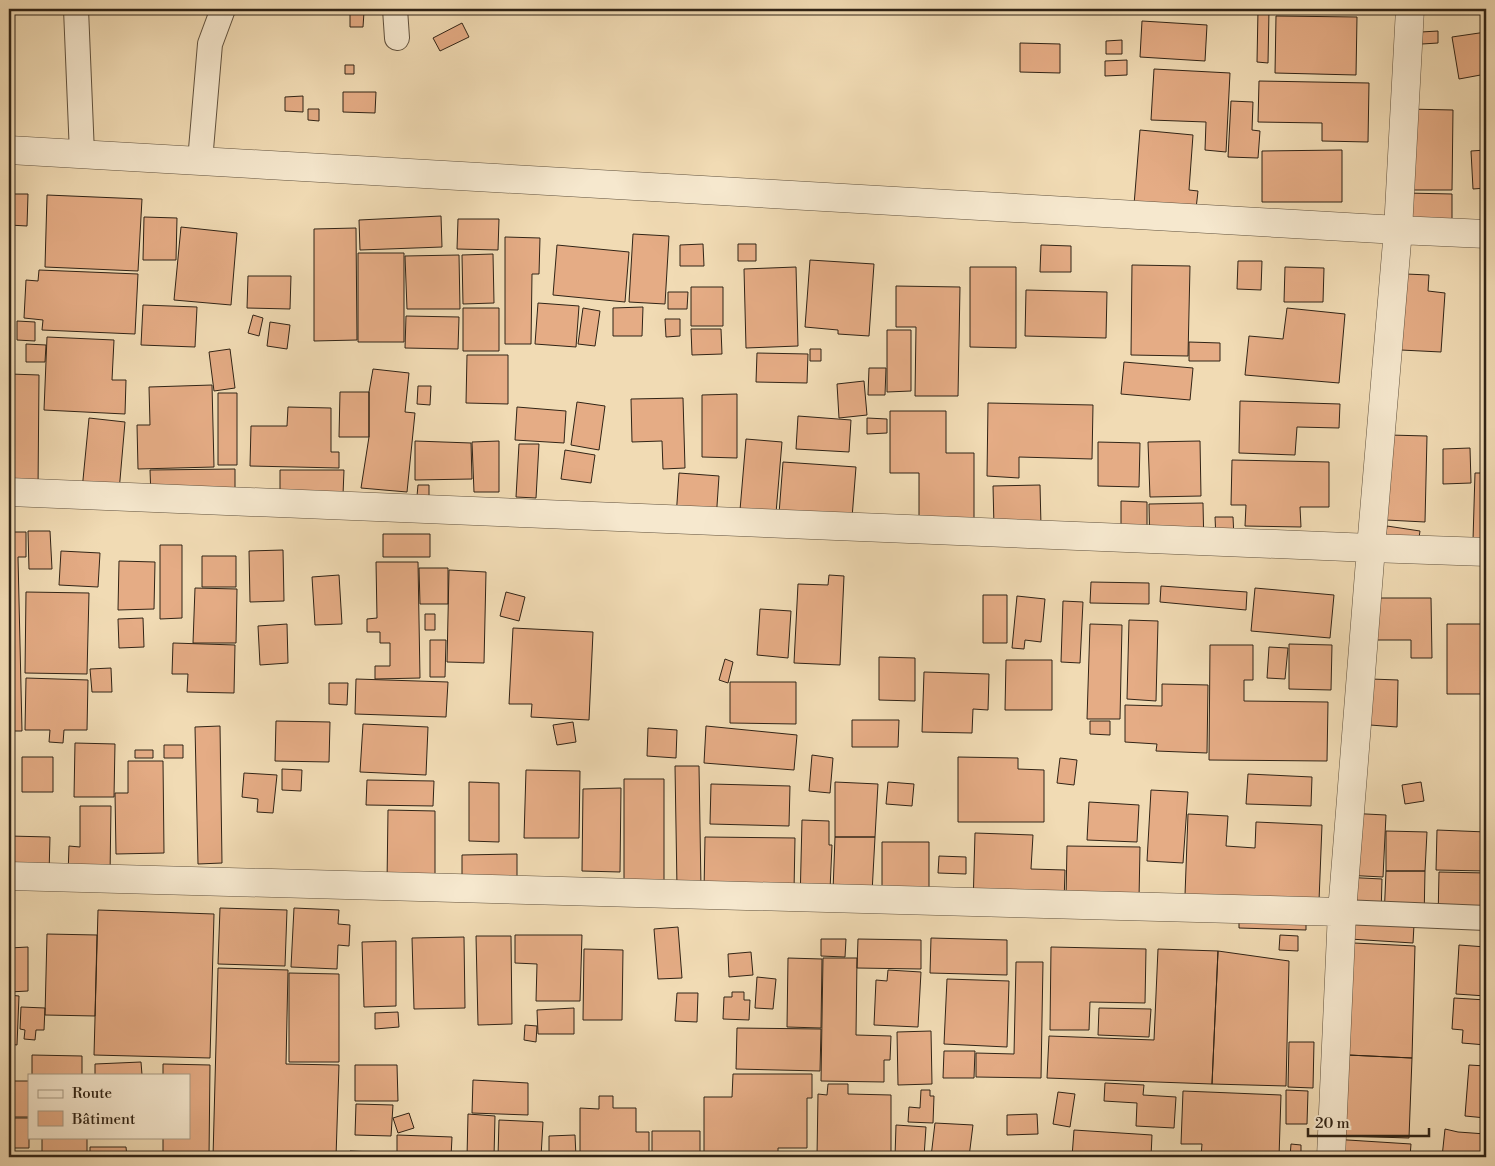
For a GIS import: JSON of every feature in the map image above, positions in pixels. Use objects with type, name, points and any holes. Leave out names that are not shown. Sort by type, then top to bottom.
[{"type":"street","points":[[1331,1157],[1342,912],[1398,230],[1410,9]]},
{"type":"street","points":[[9,150],[1486,234]]},
{"type":"street","points":[[9,492],[1486,552]]},
{"type":"street","points":[[9,876],[1342,912]]},
{"type":"lane","points":[[76,9],[82,154]]},
{"type":"lane","points":[[200,161],[210,44],[223,9]]},
{"type":"lane","points":[[395,9],[397,38]]},
{"type":"lane","points":[[1342,912],[1486,918]]},
{"type":"building","points":[[1446,9],[1481,9],[1446,10]]},
{"type":"building","points":[[1258,10],[1269,10],[1268,63],[1257,62]]},
{"type":"building","points":[[350,12],[364,12],[363,27],[350,27]]},
{"type":"building","points":[[1276,16],[1357,17],[1356,75],[1275,73]]},
{"type":"building","points":[[1142,21],[1207,25],[1205,61],[1140,57]]},
{"type":"building","points":[[462,23],[469,37],[440,51],[433,38]]},
{"type":"building","points":[[1438,31],[1438,43],[1422,44],[1421,32]]},
{"type":"building","points":[[1486,32],[1486,74],[1459,79],[1452,37]]},
{"type":"building","points":[[1122,40],[1122,54],[1106,54],[1106,41]]},
{"type":"building","points":[[1020,43],[1060,44],[1060,73],[1020,72]]},
{"type":"building","points":[[1127,60],[1127,75],[1105,76],[1105,61]]},
{"type":"building","points":[[345,65],[354,65],[354,74],[345,74]]},
{"type":"building","points":[[1154,69],[1230,73],[1226,152],[1205,150],[1206,122],[1151,120]]},
{"type":"building","points":[[1259,81],[1369,83],[1368,142],[1322,141],[1322,123],[1258,122]]},
{"type":"building","points":[[343,92],[376,92],[375,113],[343,112]]},
{"type":"building","points":[[303,96],[303,112],[285,111],[285,97]]},
{"type":"building","points":[[1231,101],[1253,102],[1252,130],[1260,131],[1258,158],[1228,157]]},
{"type":"building","points":[[308,109],[319,109],[319,121],[308,120]]},
{"type":"building","points":[[1407,109],[1453,110],[1452,190],[1406,190]]},
{"type":"building","points":[[1140,130],[1193,135],[1189,190],[1198,191],[1196,209],[1134,205]]},
{"type":"building","points":[[1342,150],[1342,202],[1262,202],[1262,151]]},
{"type":"building","points":[[1486,150],[1486,188],[1473,189],[1471,151]]},
{"type":"building","points":[[1406,193],[1452,194],[1452,236],[1406,236]]},
{"type":"building","points":[[9,194],[28,194],[27,226],[9,225]]},
{"type":"building","points":[[47,195],[142,199],[138,271],[45,267]]},
{"type":"building","points":[[441,216],[442,247],[360,250],[359,220]]},
{"type":"building","points":[[144,217],[177,218],[176,260],[143,260]]},
{"type":"building","points":[[458,219],[499,219],[498,250],[457,249]]},
{"type":"building","points":[[181,227],[237,233],[231,305],[174,300]]},
{"type":"building","points":[[356,228],[357,340],[314,341],[314,229]]},
{"type":"building","points":[[9,230],[11,230],[11,284],[9,284]]},
{"type":"building","points":[[633,234],[669,236],[665,304],[629,302]]},
{"type":"building","points":[[505,237],[540,238],[539,274],[532,274],[531,344],[505,344]]},
{"type":"building","points":[[703,244],[704,266],[680,266],[680,245]]},
{"type":"building","points":[[738,244],[756,244],[756,261],[738,261]]},
{"type":"building","points":[[557,245],[629,252],[625,302],[553,295]]},
{"type":"building","points":[[1041,245],[1071,246],[1071,272],[1040,272]]},
{"type":"building","points":[[358,253],[404,253],[404,342],[358,342]]},
{"type":"building","points":[[493,254],[494,303],[463,304],[462,255]]},
{"type":"building","points":[[459,255],[460,309],[407,309],[405,256]]},
{"type":"building","points":[[810,260],[874,264],[869,336],[838,334],[838,330],[805,327]]},
{"type":"building","points":[[1238,261],[1262,261],[1261,290],[1237,289]]},
{"type":"building","points":[[1132,265],[1190,266],[1188,356],[1131,355]]},
{"type":"building","points":[[796,267],[798,346],[746,348],[744,269]]},
{"type":"building","points":[[970,267],[1016,267],[1016,348],[970,347]]},
{"type":"building","points":[[1285,267],[1324,268],[1323,302],[1284,302]]},
{"type":"building","points":[[39,270],[138,274],[135,334],[42,330],[43,320],[24,318],[26,280],[38,281]]},
{"type":"building","points":[[1406,274],[1429,275],[1428,291],[1445,293],[1441,352],[1401,350]]},
{"type":"building","points":[[248,276],[291,276],[290,309],[247,308]]},
{"type":"building","points":[[896,286],[960,287],[958,396],[915,396],[916,327],[896,327]]},
{"type":"building","points":[[691,287],[723,287],[723,326],[691,326]]},
{"type":"building","points":[[1026,290],[1107,292],[1106,338],[1025,336]]},
{"type":"building","points":[[668,292],[688,292],[687,309],[668,309]]},
{"type":"building","points":[[538,303],[579,306],[576,347],[535,344]]},
{"type":"building","points":[[143,305],[197,307],[195,347],[141,345]]},
{"type":"building","points":[[643,307],[642,336],[613,336],[613,308]]},
{"type":"building","points":[[463,308],[499,308],[499,351],[463,351]]},
{"type":"building","points":[[583,308],[600,311],[595,346],[578,344]]},
{"type":"building","points":[[1287,308],[1345,314],[1339,383],[1245,375],[1249,336],[1283,339]]},
{"type":"building","points":[[253,315],[263,318],[259,336],[248,333]]},
{"type":"building","points":[[406,316],[459,317],[458,349],[405,348]]},
{"type":"building","points":[[665,319],[680,319],[680,336],[666,337]]},
{"type":"building","points":[[17,321],[35,322],[35,341],[17,340]]},
{"type":"building","points":[[270,322],[290,325],[287,349],[267,346]]},
{"type":"building","points":[[691,329],[721,329],[722,354],[692,355]]},
{"type":"building","points":[[887,330],[911,330],[911,391],[887,392]]},
{"type":"building","points":[[47,337],[114,340],[112,380],[126,380],[125,414],[44,410]]},
{"type":"building","points":[[1189,342],[1220,343],[1220,361],[1189,361]]},
{"type":"building","points":[[26,344],[46,345],[45,362],[26,362]]},
{"type":"building","points":[[230,349],[235,388],[214,391],[209,352]]},
{"type":"building","points":[[810,349],[821,349],[821,361],[810,361]]},
{"type":"building","points":[[757,353],[808,354],[807,383],[756,382]]},
{"type":"building","points":[[467,355],[508,355],[508,404],[466,403]]},
{"type":"building","points":[[1124,362],[1193,368],[1190,400],[1121,394]]},
{"type":"building","points":[[869,368],[886,368],[885,395],[868,395]]},
{"type":"building","points":[[373,369],[409,373],[405,412],[415,413],[407,492],[361,488],[369,437],[369,392]]},
{"type":"building","points":[[10,374],[39,375],[38,490],[9,489]]},
{"type":"building","points":[[864,381],[867,415],[839,418],[837,384]]},
{"type":"building","points":[[212,385],[214,467],[138,469],[137,425],[150,425],[149,387]]},
{"type":"building","points":[[418,386],[431,386],[430,405],[417,404]]},
{"type":"building","points":[[340,392],[369,392],[369,437],[339,437]]},
{"type":"building","points":[[218,393],[237,393],[237,465],[218,465]]},
{"type":"building","points":[[737,394],[737,458],[702,457],[702,395]]},
{"type":"building","points":[[683,398],[685,468],[663,469],[662,441],[632,442],[631,399]]},
{"type":"building","points":[[1240,401],[1340,404],[1339,428],[1297,427],[1295,455],[1239,453]]},
{"type":"building","points":[[577,402],[605,406],[599,450],[571,445]]},
{"type":"building","points":[[988,403],[1093,405],[1092,459],[1019,457],[1019,478],[987,476]]},
{"type":"building","points":[[288,407],[331,408],[331,452],[339,452],[339,468],[250,466],[251,426],[287,426]]},
{"type":"building","points":[[517,407],[566,411],[564,443],[515,440]]},
{"type":"building","points":[[890,411],[946,411],[946,453],[974,453],[974,524],[919,524],[919,473],[890,473]]},
{"type":"building","points":[[798,416],[851,420],[849,452],[796,449]]},
{"type":"building","points":[[89,418],[125,422],[118,503],[82,490]]},
{"type":"building","points":[[867,418],[887,419],[887,433],[867,434]]},
{"type":"building","points":[[1389,435],[1427,436],[1425,522],[1386,520]]},
{"type":"building","points":[[746,439],[782,442],[775,525],[739,522]]},
{"type":"building","points":[[415,441],[471,443],[472,479],[415,480]]},
{"type":"building","points":[[499,441],[499,492],[474,492],[472,442]]},
{"type":"building","points":[[1200,441],[1201,496],[1150,497],[1148,442]]},
{"type":"building","points":[[1098,442],[1140,443],[1139,487],[1098,486]]},
{"type":"building","points":[[519,444],[539,444],[536,498],[516,497]]},
{"type":"building","points":[[1470,448],[1471,483],[1443,484],[1443,449]]},
{"type":"building","points":[[565,450],[595,455],[591,483],[561,479]]},
{"type":"building","points":[[1232,460],[1329,462],[1329,507],[1300,507],[1301,527],[1245,526],[1246,505],[1231,505]]},
{"type":"building","points":[[783,462],[856,467],[852,518],[779,514]]},
{"type":"building","points":[[235,469],[235,495],[151,497],[150,470]]},
{"type":"building","points":[[280,470],[344,470],[343,495],[280,494]]},
{"type":"building","points":[[679,473],[719,476],[716,521],[676,518]]},
{"type":"building","points":[[1475,473],[1486,473],[1486,540],[1473,540]]},
{"type":"building","points":[[418,485],[429,485],[429,496],[417,496]]},
{"type":"building","points":[[1040,485],[1041,526],[994,527],[993,486]]},
{"type":"building","points":[[1121,501],[1147,502],[1147,545],[1121,544]]},
{"type":"building","points":[[1203,503],[1204,550],[1150,552],[1149,504]]},
{"type":"building","points":[[1215,517],[1233,517],[1234,538],[1216,539]]},
{"type":"building","points":[[1387,526],[1420,531],[1416,559],[1383,554]]},
{"type":"building","points":[[28,531],[50,531],[52,569],[29,569]]},
{"type":"building","points":[[9,532],[26,532],[26,557],[18,557],[22,731],[9,731]]},
{"type":"building","points":[[383,534],[430,534],[430,557],[383,557]]},
{"type":"building","points":[[160,545],[182,545],[182,618],[160,619]]},
{"type":"building","points":[[283,550],[284,601],[250,602],[249,551]]},
{"type":"building","points":[[61,551],[100,553],[98,587],[59,585]]},
{"type":"building","points":[[202,556],[236,556],[236,587],[202,587]]},
{"type":"building","points":[[119,561],[155,562],[154,609],[118,610]]},
{"type":"building","points":[[376,562],[418,562],[420,678],[375,679],[375,666],[390,666],[390,643],[380,643],[380,632],[367,632],[367,619],[377,618]]},
{"type":"building","points":[[419,568],[448,568],[448,604],[420,604]]},
{"type":"building","points":[[449,570],[486,572],[484,663],[447,662]]},
{"type":"building","points":[[339,575],[342,624],[315,625],[312,577]]},
{"type":"building","points":[[829,575],[844,576],[840,665],[794,663],[798,584],[828,585]]},
{"type":"building","points":[[1091,582],[1149,583],[1149,604],[1090,603]]},
{"type":"building","points":[[1161,586],[1247,592],[1246,610],[1160,602]]},
{"type":"building","points":[[195,588],[237,589],[236,643],[193,643]]},
{"type":"building","points":[[1255,588],[1334,595],[1330,638],[1251,631]]},
{"type":"building","points":[[26,592],[89,593],[87,674],[25,673]]},
{"type":"building","points":[[506,592],[525,597],[519,621],[500,616]]},
{"type":"building","points":[[983,595],[1007,595],[1007,643],[983,643]]},
{"type":"building","points":[[1017,596],[1045,599],[1041,642],[1025,640],[1024,649],[1012,648]]},
{"type":"building","points":[[1374,598],[1431,598],[1432,658],[1411,658],[1411,640],[1374,640]]},
{"type":"building","points":[[1063,601],[1083,602],[1080,663],[1061,662]]},
{"type":"building","points":[[760,609],[791,611],[788,658],[757,655]]},
{"type":"building","points":[[425,614],[435,614],[435,630],[425,630]]},
{"type":"building","points":[[143,618],[144,647],[119,648],[118,619]]},
{"type":"building","points":[[1129,620],[1158,621],[1156,701],[1127,699]]},
{"type":"building","points":[[287,624],[288,663],[260,665],[258,626]]},
{"type":"building","points":[[1090,624],[1122,625],[1120,719],[1087,719]]},
{"type":"building","points":[[1447,624],[1485,624],[1485,694],[1447,694]]},
{"type":"building","points":[[513,628],[593,632],[589,720],[531,717],[532,704],[509,704]]},
{"type":"building","points":[[430,640],[446,640],[445,677],[430,677]]},
{"type":"building","points":[[173,643],[235,645],[234,693],[187,692],[188,674],[172,674]]},
{"type":"building","points":[[1289,644],[1332,645],[1331,690],[1289,689]]},
{"type":"building","points":[[1210,645],[1253,645],[1253,680],[1244,680],[1244,701],[1328,702],[1327,761],[1209,760]]},
{"type":"building","points":[[1269,647],[1288,648],[1285,679],[1267,678]]},
{"type":"building","points":[[879,657],[915,658],[915,701],[879,700]]},
{"type":"building","points":[[725,659],[733,662],[728,683],[719,680]]},
{"type":"building","points":[[1006,660],[1052,660],[1052,710],[1005,710]]},
{"type":"building","points":[[111,668],[112,692],[92,692],[90,669]]},
{"type":"building","points":[[924,672],[989,674],[988,710],[973,709],[972,733],[922,732]]},
{"type":"building","points":[[26,678],[88,680],[87,730],[64,730],[63,743],[49,742],[50,730],[25,730]]},
{"type":"building","points":[[356,679],[448,682],[446,717],[355,714]]},
{"type":"building","points":[[1371,679],[1398,680],[1397,727],[1370,725]]},
{"type":"building","points":[[730,682],[796,682],[796,724],[730,723]]},
{"type":"building","points":[[329,683],[348,683],[347,705],[329,704]]},
{"type":"building","points":[[1162,684],[1208,685],[1207,753],[1156,751],[1157,744],[1125,742],[1125,705],[1162,706]]},
{"type":"building","points":[[852,720],[899,720],[898,747],[852,747]]},
{"type":"building","points":[[276,721],[330,722],[329,762],[275,761]]},
{"type":"building","points":[[1090,721],[1110,721],[1110,735],[1090,734]]},
{"type":"building","points":[[573,722],[576,742],[557,745],[553,725]]},
{"type":"building","points":[[363,724],[428,727],[426,775],[360,772]]},
{"type":"building","points":[[220,726],[222,863],[198,864],[195,727]]},
{"type":"building","points":[[706,726],[797,735],[794,770],[704,763]]},
{"type":"building","points":[[648,728],[677,730],[676,758],[647,756]]},
{"type":"building","points":[[75,743],[115,744],[114,797],[74,797]]},
{"type":"building","points":[[164,745],[183,745],[183,758],[164,758]]},
{"type":"building","points":[[135,750],[153,750],[153,758],[135,758]]},
{"type":"building","points":[[812,755],[833,758],[830,793],[809,791]]},
{"type":"building","points":[[22,757],[53,757],[53,792],[22,792]]},
{"type":"building","points":[[958,757],[1018,758],[1018,769],[1044,770],[1044,822],[958,822]]},
{"type":"building","points":[[1060,758],[1077,760],[1074,785],[1057,783]]},
{"type":"building","points":[[128,761],[163,761],[164,853],[116,854],[115,793],[128,793]]},
{"type":"building","points":[[675,766],[699,766],[701,888],[677,888]]},
{"type":"building","points":[[282,769],[302,770],[301,791],[282,790]]},
{"type":"building","points":[[526,770],[580,771],[579,838],[524,838]]},
{"type":"building","points":[[244,773],[277,775],[273,813],[257,812],[258,799],[242,797]]},
{"type":"building","points":[[1248,774],[1312,777],[1311,806],[1246,804]]},
{"type":"building","points":[[624,779],[664,779],[664,896],[624,896]]},
{"type":"building","points":[[367,780],[434,781],[433,806],[366,805]]},
{"type":"building","points":[[469,782],[499,783],[499,842],[469,841]]},
{"type":"building","points":[[835,782],[878,784],[875,837],[835,837]]},
{"type":"building","points":[[888,782],[914,784],[912,806],[886,804]]},
{"type":"building","points":[[1421,782],[1424,801],[1405,804],[1402,785]]},
{"type":"building","points":[[711,784],[790,786],[789,826],[710,824]]},
{"type":"building","points":[[621,788],[620,872],[582,871],[583,789]]},
{"type":"building","points":[[9,790],[11,790],[9,836]]},
{"type":"building","points":[[1151,790],[1188,792],[1183,863],[1147,861]]},
{"type":"building","points":[[1089,802],[1139,805],[1137,842],[1087,840]]},
{"type":"building","points":[[80,806],[111,806],[110,876],[68,875],[69,846],[80,847]]},
{"type":"building","points":[[388,810],[435,811],[435,884],[387,883]]},
{"type":"building","points":[[1346,813],[1386,815],[1383,877],[1344,875]]},
{"type":"building","points":[[1188,814],[1228,816],[1226,846],[1255,848],[1256,822],[1322,825],[1319,901],[1185,895]]},
{"type":"building","points":[[802,820],[829,821],[829,845],[832,845],[830,890],[800,904]]},
{"type":"building","points":[[1437,830],[1486,832],[1486,871],[1436,870]]},
{"type":"building","points":[[1386,831],[1427,832],[1425,871],[1386,871]]},
{"type":"building","points":[[975,833],[1033,835],[1031,869],[1065,870],[1064,903],[973,907]]},
{"type":"building","points":[[9,836],[50,837],[49,874],[9,872]]},
{"type":"building","points":[[705,837],[795,838],[794,891],[704,891]]},
{"type":"building","points":[[835,837],[875,837],[872,893],[833,891]]},
{"type":"building","points":[[882,842],[929,842],[929,895],[882,896]]},
{"type":"building","points":[[1067,846],[1140,847],[1139,899],[1066,898]]},
{"type":"building","points":[[517,854],[517,889],[462,890],[462,855]]},
{"type":"building","points":[[939,856],[966,857],[966,874],[938,873]]},
{"type":"building","points":[[1386,871],[1425,871],[1424,921],[1384,919]]},
{"type":"building","points":[[1439,872],[1486,873],[1486,923],[1438,921]]},
{"type":"building","points":[[1342,877],[1382,879],[1381,916],[1340,914]]},
{"type":"building","points":[[1239,903],[1306,904],[1306,930],[1239,928]]},
{"type":"building","points":[[220,908],[287,910],[285,966],[218,964]]},
{"type":"building","points":[[294,908],[339,910],[338,924],[350,925],[349,946],[338,945],[337,969],[291,967]]},
{"type":"building","points":[[98,910],[214,914],[210,1058],[94,1055]]},
{"type":"building","points":[[1335,920],[1414,925],[1413,943],[1334,938]]},
{"type":"building","points":[[678,927],[682,978],[658,979],[654,929]]},
{"type":"building","points":[[47,934],[97,935],[95,1016],[45,1015]]},
{"type":"building","points":[[515,935],[582,935],[580,1001],[536,1001],[537,964],[515,963]]},
{"type":"building","points":[[1280,935],[1298,936],[1298,951],[1279,950]]},
{"type":"building","points":[[476,936],[511,936],[512,1024],[478,1025]]},
{"type":"building","points":[[464,937],[465,1008],[414,1009],[412,938]]},
{"type":"building","points":[[931,938],[1007,940],[1007,975],[930,973]]},
{"type":"building","points":[[821,939],[846,939],[845,957],[821,956]]},
{"type":"building","points":[[858,939],[921,940],[921,969],[857,968]]},
{"type":"building","points":[[396,941],[396,1006],[364,1007],[362,942]]},
{"type":"building","points":[[1354,943],[1415,946],[1412,1058],[1348,1055]]},
{"type":"building","points":[[1459,945],[1486,947],[1486,996],[1456,994]]},
{"type":"building","points":[[28,947],[28,991],[9,992],[9,948]]},
{"type":"building","points":[[1051,947],[1146,949],[1145,1003],[1090,1002],[1089,1030],[1050,1030]]},
{"type":"building","points":[[584,949],[623,950],[622,1020],[583,1020]]},
{"type":"building","points":[[1158,949],[1218,951],[1212,1084],[1047,1078],[1049,1036],[1154,1040]]},
{"type":"building","points":[[1218,951],[1289,961],[1286,1086],[1212,1084]]},
{"type":"building","points":[[751,952],[753,975],[729,977],[728,954]]},
{"type":"building","points":[[788,958],[822,959],[821,1028],[787,1027]]},
{"type":"building","points":[[823,958],[857,958],[856,1035],[891,1036],[890,1060],[884,1060],[884,1082],[821,1081]]},
{"type":"building","points":[[1016,962],[1043,962],[1041,1078],[976,1077],[976,1053],[1014,1054]]},
{"type":"building","points":[[218,968],[288,970],[286,1064],[339,1065],[336,1157],[213,1157]]},
{"type":"building","points":[[888,970],[921,972],[918,1027],[874,1025],[876,980],[887,981]]},
{"type":"building","points":[[289,973],[339,974],[339,1062],[289,1062]]},
{"type":"building","points":[[757,977],[776,979],[773,1009],[755,1008]]},
{"type":"building","points":[[947,979],[1009,981],[1007,1047],[944,1044]]},
{"type":"building","points":[[732,992],[744,992],[744,1000],[750,1000],[749,1020],[723,1019],[724,997],[732,997]]},
{"type":"building","points":[[677,993],[698,993],[697,1022],[675,1021]]},
{"type":"building","points":[[9,995],[19,996],[17,1045],[9,1044]]},
{"type":"building","points":[[1454,998],[1486,1000],[1486,1045],[1462,1043],[1463,1030],[1452,1029]]},
{"type":"building","points":[[21,1007],[45,1008],[44,1030],[36,1030],[35,1040],[24,1039],[25,1030],[20,1029]]},
{"type":"building","points":[[574,1008],[574,1034],[538,1034],[537,1010]]},
{"type":"building","points":[[1099,1008],[1151,1009],[1149,1037],[1098,1035]]},
{"type":"building","points":[[398,1012],[399,1027],[375,1029],[375,1013]]},
{"type":"building","points":[[525,1025],[537,1026],[536,1042],[524,1040]]},
{"type":"building","points":[[737,1028],[821,1029],[820,1071],[736,1069]]},
{"type":"building","points":[[931,1031],[932,1084],[898,1085],[897,1032]]},
{"type":"building","points":[[1289,1042],[1314,1042],[1313,1088],[1288,1087]]},
{"type":"building","points":[[944,1051],[975,1051],[974,1078],[943,1078]]},
{"type":"building","points":[[32,1055],[82,1056],[82,1074],[32,1074]]},
{"type":"building","points":[[1348,1055],[1412,1058],[1409,1138],[1345,1136]]},
{"type":"building","points":[[141,1062],[142,1074],[95,1074],[95,1064]]},
{"type":"building","points":[[163,1064],[210,1065],[209,1157],[163,1157],[163,1138],[190,1138],[190,1074],[163,1074]]},
{"type":"building","points":[[355,1065],[397,1065],[398,1101],[355,1101]]},
{"type":"building","points":[[1469,1065],[1486,1066],[1486,1118],[1465,1116]]},
{"type":"building","points":[[733,1074],[812,1074],[812,1098],[807,1098],[807,1148],[778,1148],[778,1157],[704,1157],[704,1097],[732,1097]]},
{"type":"building","points":[[473,1080],[528,1083],[528,1115],[472,1113]]},
{"type":"building","points":[[9,1081],[28,1081],[28,1117],[9,1117]]},
{"type":"building","points":[[1105,1083],[1144,1085],[1143,1095],[1176,1097],[1174,1128],[1136,1126],[1137,1103],[1104,1101]]},
{"type":"building","points":[[828,1084],[848,1084],[848,1094],[891,1095],[891,1156],[817,1156],[818,1094],[827,1095]]},
{"type":"building","points":[[921,1090],[930,1090],[930,1096],[934,1096],[933,1123],[908,1122],[909,1107],[920,1108]]},
{"type":"building","points":[[1286,1090],[1308,1091],[1307,1124],[1286,1124]]},
{"type":"building","points":[[1183,1091],[1281,1095],[1279,1157],[1201,1157],[1202,1144],[1181,1144]]},
{"type":"building","points":[[1058,1092],[1075,1094],[1070,1127],[1053,1124]]},
{"type":"building","points":[[599,1096],[613,1096],[613,1108],[636,1108],[636,1132],[649,1132],[649,1157],[580,1157],[580,1108],[599,1109]]},
{"type":"building","points":[[356,1104],[393,1105],[391,1136],[355,1135]]},
{"type":"building","points":[[409,1113],[414,1128],[398,1133],[393,1118]]},
{"type":"building","points":[[468,1114],[495,1116],[494,1157],[467,1157]]},
{"type":"building","points":[[1037,1114],[1038,1134],[1007,1135],[1007,1115]]},
{"type":"building","points":[[9,1118],[28,1118],[29,1148],[9,1148]]},
{"type":"building","points":[[499,1120],[543,1122],[541,1157],[498,1157]]},
{"type":"building","points":[[935,1123],[973,1125],[969,1157],[931,1157]]},
{"type":"building","points":[[896,1125],[926,1127],[924,1157],[895,1157]]},
{"type":"building","points":[[1445,1129],[1486,1134],[1486,1157],[1442,1157]]},
{"type":"building","points":[[1074,1130],[1152,1135],[1151,1157],[1072,1157]]},
{"type":"building","points":[[652,1131],[700,1131],[700,1157],[652,1157]]},
{"type":"building","points":[[397,1135],[452,1137],[451,1157],[397,1157]]},
{"type":"building","points":[[575,1135],[576,1157],[549,1157],[549,1136]]},
{"type":"building","points":[[42,1138],[87,1138],[87,1157],[42,1157]]},
{"type":"building","points":[[1332,1139],[1411,1144],[1410,1157],[1331,1157]]},
{"type":"building","points":[[1291,1144],[1301,1145],[1301,1157],[1290,1157]]},
{"type":"building","points":[[90,1147],[126,1147],[127,1157],[90,1157]]},
{"type":"building","points":[[350,1151],[374,1152],[374,1157],[349,1157]]},
{"type":"building","points":[[390,1154],[391,1157],[376,1157],[376,1155]]},
{"type":"building","points":[[782,1155],[820,1157],[782,1157]]}]
